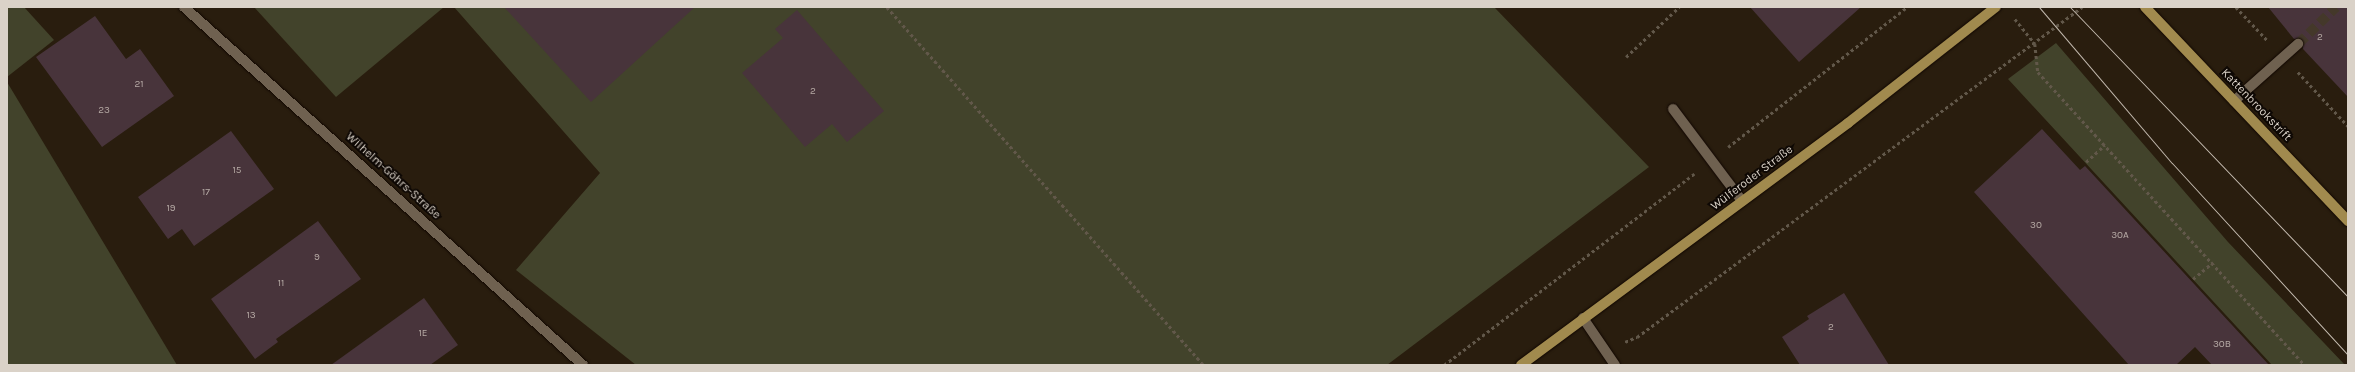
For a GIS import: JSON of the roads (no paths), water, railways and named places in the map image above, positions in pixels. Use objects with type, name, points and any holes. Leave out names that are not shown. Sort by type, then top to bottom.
[{"type":"main road","name":"Wülferoder Straße","points":[[1521,365],[1742,201],[1996,7]]},
{"type":"main road","name":"Kattenbrookstrift","points":[[2145,7],[2348,221]]},
{"type":"street","name":"Wilhelm-Göhrs-Straße","points":[[184,7],[583,365]]},
{"type":"street","points":[[2234,101],[2298,44]]},
{"type":"street","points":[[1673,110],[1742,201]]},
{"type":"street","points":[[1583,318],[1615,365]]},
{"type":"tunnel","points":[[2298,44],[2336,7]]},
{"type":"tram line","points":[[2039,7],[2172,163],[2348,355]]},
{"type":"tram line","points":[[2070,7],[2348,297]]}]
